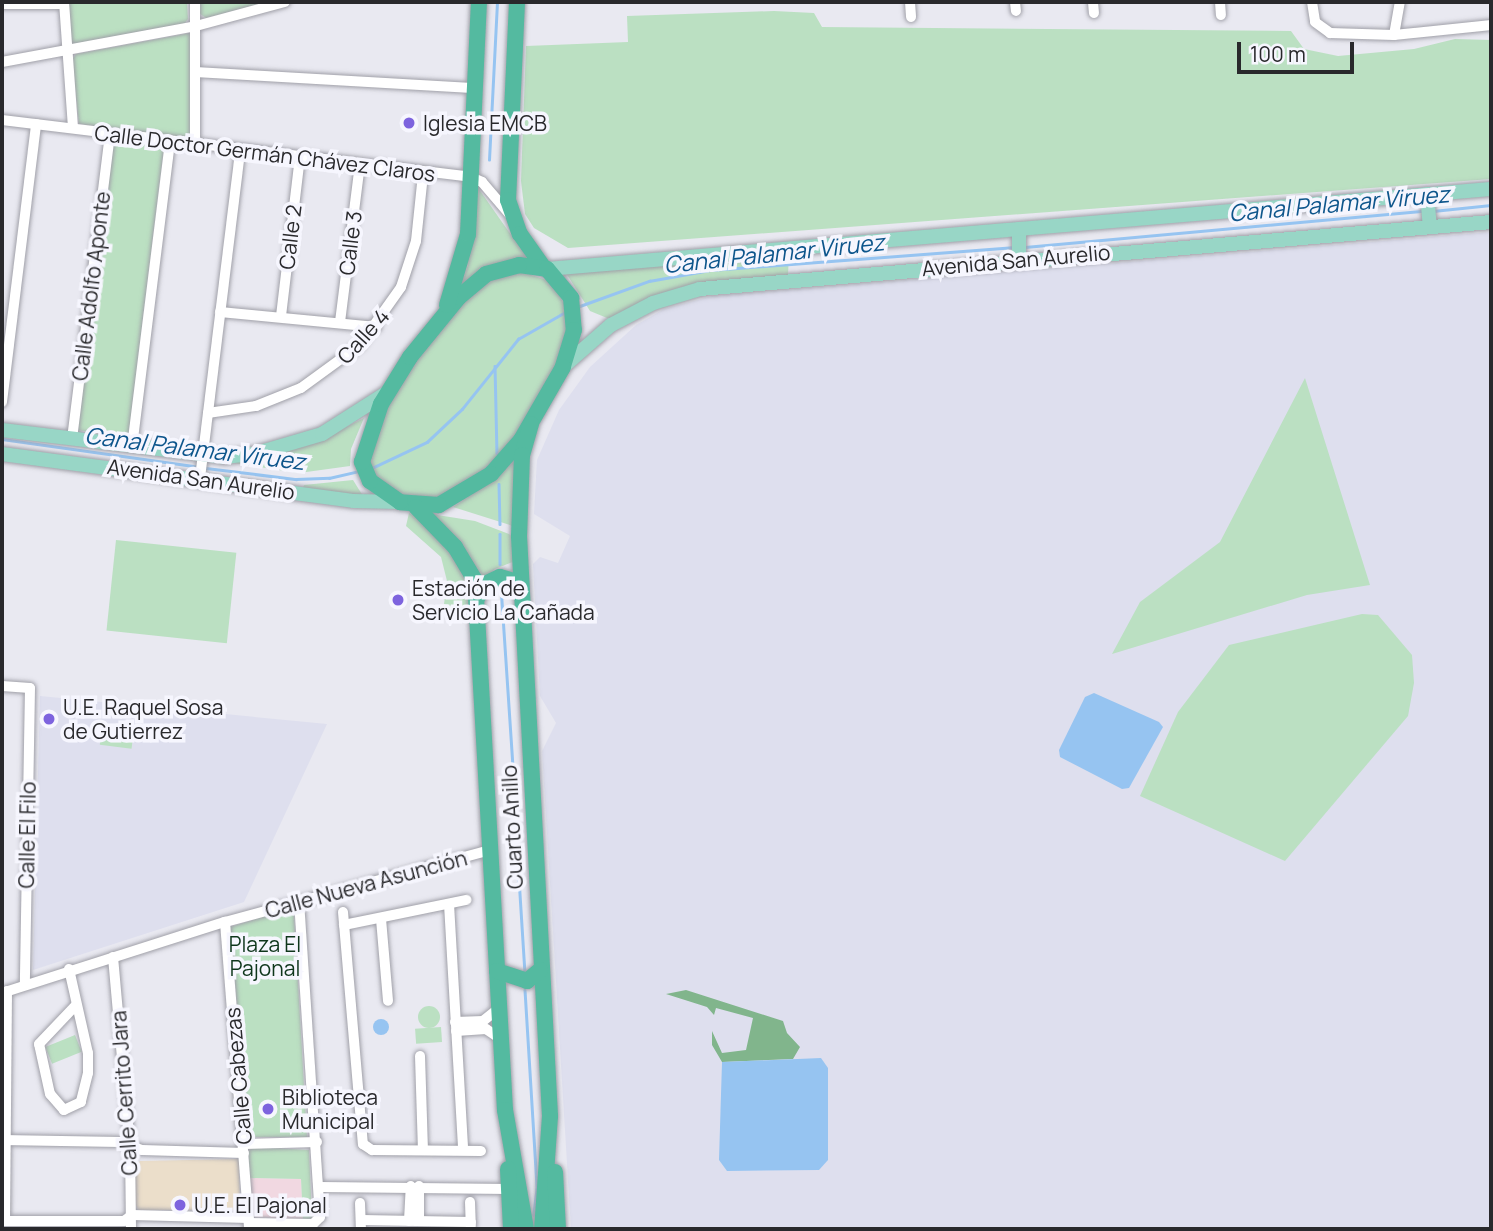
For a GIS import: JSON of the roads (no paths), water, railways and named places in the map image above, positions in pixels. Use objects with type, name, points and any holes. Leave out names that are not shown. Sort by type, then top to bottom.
[{"type":"highway","points":[[444,314],[463,261],[471,177],[479,2]]},
{"type":"highway","points":[[517,2],[508,185],[511,216],[545,268],[573,304],[574,330],[563,367],[531,424],[507,457],[474,487],[439,505],[416,507],[400,502],[370,481],[362,456],[387,392],[444,314],[486,274],[519,265],[545,268]]},
{"type":"highway","name":"Cuarto Anillo","points":[[531,424],[520,486],[521,593],[540,970],[551,1116],[542,1229]]},
{"type":"highway","name":"Cuarto Anillo","points":[[416,507],[466,563],[475,580],[505,1110],[526,1229]]},
{"type":"highway","points":[[477,598],[487,583],[500,577],[514,581],[521,593]]},
{"type":"highway","points":[[497,971],[527,981],[540,970]]},
{"type":"highway","points":[[505,1110],[510,1229]]},
{"type":"highway","points":[[551,1116],[558,1229]]},
{"type":"main road","name":"Avenida San Aurelio","points":[[545,268],[1019,234],[1427,198],[1491,189]]},
{"type":"main road","points":[[1427,198],[1429,223]]},
{"type":"main road","name":"Avenida San Aurelio","points":[[563,367],[611,325],[653,303],[700,289],[1019,257],[1429,223],[1491,222]]},
{"type":"main road","points":[[1019,234],[1019,257]]},
{"type":"main road","name":"Avenida San Aurelio","points":[[2,454],[202,467],[295,444],[350,419],[387,392]]},
{"type":"main road","name":"Avenida San Aurelio","points":[[2,430],[132,447],[202,467],[353,501],[400,502]]},
{"type":"street","points":[[195,2],[195,144]]},
{"type":"street","points":[[2,62],[68,52],[196,26],[283,2]]},
{"type":"street","points":[[910,2],[911,17]]},
{"type":"street","points":[[1220,2],[1221,15]]},
{"type":"street","points":[[1312,2],[1319,27],[1330,33],[1394,35],[1491,25]]},
{"type":"street","points":[[1394,35],[1400,2]]},
{"type":"street","points":[[2,4],[64,3],[73,128]]},
{"type":"street","points":[[196,72],[476,88]]},
{"type":"street","name":"Calle Doctor Germán Chávez Claros","points":[[2,120],[240,150],[299,162],[471,177]]},
{"type":"street","points":[[2,402],[36,124]]},
{"type":"street","name":"Calle Adolfo Aponte","points":[[72,439],[110,133]]},
{"type":"street","points":[[132,447],[170,143]]},
{"type":"street","points":[[202,467],[240,150]]},
{"type":"street","name":"Calle 2","points":[[281,316],[299,162]]},
{"type":"street","name":"Calle 3","points":[[340,322],[360,169]]},
{"type":"street","name":"Calle 4","points":[[208,413],[256,406],[301,388],[342,362],[376,327],[401,287],[416,241],[423,174]]},
{"type":"street","points":[[471,177],[482,182],[511,216]]},
{"type":"street","points":[[220,312],[376,327]]},
{"type":"street","name":"Calle El Filo","points":[[2,685],[30,688],[24,983]]},
{"type":"street","name":"Calle Nueva Asunción","points":[[4,992],[24,983],[225,922],[490,850]]},
{"type":"street","points":[[344,925],[466,900]]},
{"type":"street","points":[[4,992],[3,1221],[49,1225],[124,1221],[132,1215],[249,1224],[313,1224],[320,1217],[320,1187],[299,902]]},
{"type":"street","points":[[449,904],[463,1150]]},
{"type":"street","points":[[343,912],[363,1144],[372,1150],[481,1151]]},
{"type":"street","points":[[381,919],[388,1001]]},
{"type":"street","name":"Calle Cabezas","points":[[225,922],[249,1224]]},
{"type":"street","name":"Calle Cerrito Jara","points":[[113,957],[130,1147],[131,1229]]},
{"type":"street","points":[[69,969],[88,1053],[88,1073],[81,1102],[64,1110],[50,1094],[39,1044],[76,1005]]},
{"type":"street","points":[[456,1027],[483,1021],[499,1008]]},
{"type":"street","points":[[456,1027],[486,1029],[500,1034],[501,1040]]},
{"type":"street","points":[[420,1056],[423,1150]]},
{"type":"street","points":[[3,1140],[120,1142],[130,1147],[244,1149],[317,1142]]},
{"type":"street","points":[[414,1223],[415,1186]]},
{"type":"street","points":[[320,1187],[509,1189]]},
{"type":"street","points":[[360,1203],[361,1225],[414,1223],[471,1226],[470,1202]]},
{"type":"water","points":[[1094,693],[1159,722],[1163,727],[1129,788],[1122,789],[1060,757],[1059,750],[1085,697]]},
{"type":"water","points":[[381,1019],[387,1021],[387,1033],[381,1035],[375,1033],[373,1027],[375,1021]]},
{"type":"water","points":[[821,1058],[828,1068],[828,1160],[819,1170],[727,1171],[719,1160],[722,1062]]},
{"type":"waterway","points":[[489,160],[497,2]]},
{"type":"waterway","name":"Canal Palamar Viruez","points":[[1433,211],[1491,205]]},
{"type":"waterway","name":"Canal Palamar Viruez","points":[[1025,247],[1423,211]]},
{"type":"waterway","name":"Canal Palamar Viruez","points":[[577,307],[649,281],[711,270],[1015,247]]},
{"type":"waterway","name":"Canal Palamar Viruez","points":[[372,468],[427,442],[462,409],[518,339],[567,311]]},
{"type":"waterway","points":[[495,366],[497,453]]},
{"type":"waterway","name":"Canal Palamar Viruez","points":[[2,439],[200,467]]},
{"type":"waterway","name":"Canal Palamar Viruez","points":[[206,468],[296,479],[329,478],[359,471]]},
{"type":"waterway","points":[[499,484],[500,524]]},
{"type":"waterway","points":[[500,534],[500,564]]},
{"type":"waterway","points":[[501,586],[516,812]]},
{"type":"waterway","points":[[519,878],[525,974]]},
{"type":"waterway","points":[[525,990],[537,1189],[534,1215]]},
{"type":"place","name":"Iglesia EMCB","points":[[409,123]]},
{"type":"place","name":"Estación de Servicio La Cañada","points":[[398,600]]},
{"type":"place","name":"U.E. Raquel Sosa de Gutierrez","points":[[49,719]]},
{"type":"place","name":"Biblioteca Municipal","points":[[268,1109]]},
{"type":"place","name":"U.E. El Pajonal","points":[[180,1205]]},
{"type":"park label","name":"Plaza El Pajonal","points":[[265,956]]}]
